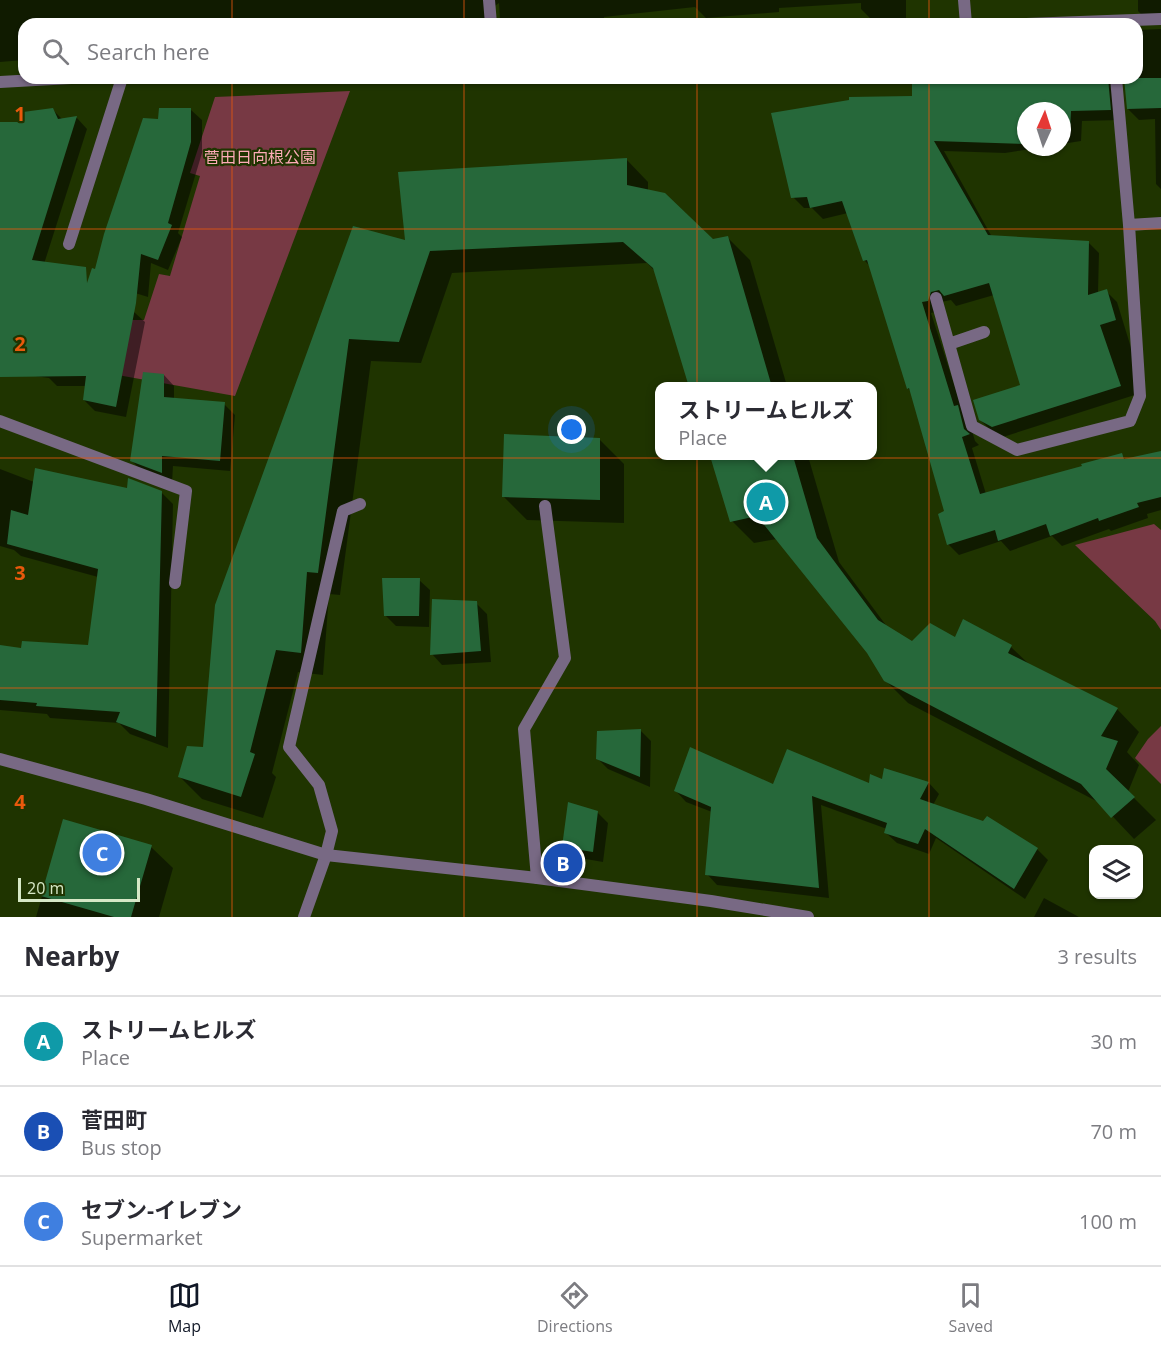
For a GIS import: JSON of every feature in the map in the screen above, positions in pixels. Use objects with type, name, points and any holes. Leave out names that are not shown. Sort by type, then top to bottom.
[{"type":"street","points":[[489,0],[490,18]]},
{"type":"street","points":[[964,0],[966,18]]},
{"type":"street","points":[[1143,20],[1161,19]]},
{"type":"street","points":[[0,82],[18,81]]},
{"type":"street","points":[[69,244],[120,84]]},
{"type":"street","points":[[936,298],[972,426],[1017,450],[1130,421],[1140,396],[1129,225],[1117,84]]},
{"type":"street","points":[[1129,225],[1161,223]]},
{"type":"street","points":[[949,344],[984,332]]},
{"type":"street","points":[[0,421],[186,491],[175,584]]},
{"type":"street","points":[[304,917],[332,831],[319,785],[290,747],[342,511],[360,504]]},
{"type":"street","points":[[537,878],[524,729],[565,658],[545,506]]},
{"type":"street","points":[[0,759],[146,799],[326,855],[537,878],[711,901],[808,917]]},
{"type":"green space","name":"菅田日向根公園","points":[[350,91],[235,396],[112,374],[121,320],[144,320],[159,274],[170,276],[200,176],[190,173],[215,97]]},
{"type":"green space","points":[[1154,524],[1161,530],[1161,630],[1155,621],[1075,545]]},
{"type":"green space","points":[[1161,726],[1161,784],[1135,758],[1148,739]]},
{"type":"building","points":[[1143,78],[1161,78],[1161,108],[1127,109],[1125,84],[1143,84]]},
{"type":"building","points":[[912,84],[1109,84],[1111,110],[1071,111],[1071,102],[1017,102],[1017,144],[934,141],[988,235],[1089,241],[1088,295],[1107,289],[1116,320],[1100,325],[1121,386],[992,427],[979,420],[973,400],[1020,385],[989,283],[944,296],[939,290],[931,292],[928,301],[922,302],[954,406],[958,405],[964,429],[970,434],[962,437],[980,494],[1122,453],[1124,459],[1161,451],[1161,497],[1137,503],[1139,507],[1099,521],[1098,518],[1050,536],[1046,524],[998,541],[995,530],[947,545],[938,514],[944,511],[909,388],[907,389],[867,260],[863,261],[842,201],[810,208],[807,197],[791,198],[771,113],[849,100],[849,97],[912,96]]},
{"type":"building","points":[[53,108],[58,119],[77,116],[32,260],[86,267],[87,283],[92,268],[95,269],[104,234],[143,118],[158,119],[159,108],[191,108],[191,142],[168,223],[172,225],[158,260],[141,254],[136,303],[116,407],[83,400],[86,376],[0,377],[0,122],[22,122],[23,112]]},
{"type":"building","points":[[627,158],[627,185],[665,193],[713,239],[728,236],[771,382],[687,382],[653,268],[623,242],[430,251],[399,342],[349,339],[318,573],[307,572],[301,653],[276,650],[250,752],[255,754],[241,797],[178,777],[187,746],[203,747],[215,605],[353,226],[405,240],[398,172]]},
{"type":"building","points":[[143,372],[164,374],[164,397],[225,402],[220,461],[162,456],[162,473],[130,461]]},
{"type":"building","points":[[504,434],[600,438],[600,500],[502,497]]},
{"type":"building","points":[[711,460],[794,460],[817,538],[878,620],[912,641],[930,623],[955,637],[963,619],[1012,645],[1008,653],[1118,708],[1101,736],[1118,741],[1106,769],[1135,797],[1111,818],[1081,784],[884,681],[867,653],[757,516],[730,522]]},
{"type":"building","points":[[35,468],[127,488],[128,478],[162,491],[156,737],[116,722],[120,712],[36,706],[37,703],[0,700],[0,645],[21,648],[22,641],[88,645],[98,569],[7,544],[11,510],[28,515]]},
{"type":"building","points":[[382,578],[420,578],[419,616],[384,616]]},
{"type":"building","points":[[432,599],[477,601],[481,651],[430,655]]},
{"type":"building","points":[[641,729],[640,777],[596,759],[597,731]]},
{"type":"building","points":[[690,747],[773,784],[787,749],[869,783],[870,774],[882,779],[884,768],[929,782],[920,799],[983,821],[987,816],[1038,848],[1014,889],[925,829],[918,844],[884,833],[887,823],[812,796],[819,888],[705,875],[711,807],[674,791]]},
{"type":"building","points":[[568,802],[598,811],[593,852],[562,847]]},
{"type":"building","points":[[63,819],[152,845],[131,917],[114,917],[41,896]]},
{"type":"place","name":"ストリームヒルズ","points":[[766,502]]},
{"type":"place","name":"セブン-イレブン","points":[[102,853]]},
{"type":"place","name":"菅田町","points":[[563,863]]}]
